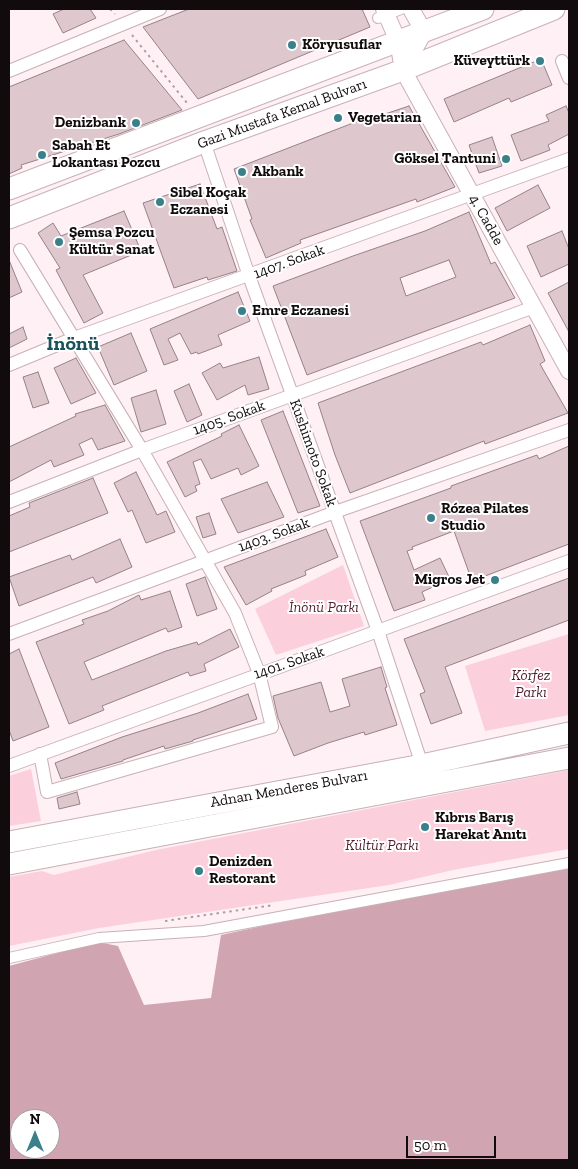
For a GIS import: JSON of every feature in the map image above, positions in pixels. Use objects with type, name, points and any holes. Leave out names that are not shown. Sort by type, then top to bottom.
[{"type":"main road","name":"Gazi Mustafa Kemal Bulvarı","points":[[9,189],[483,9]]},
{"type":"main road","name":"Gazi Mustafa Kemal Bulvarı","points":[[9,218],[204,142],[404,70],[554,9]]},
{"type":"main road","name":"Adnan Menderes Bulvarı","points":[[9,842],[422,765],[569,734]]},
{"type":"main road","name":"Adnan Menderes Bulvarı","points":[[9,864],[569,758]]},
{"type":"street","points":[[9,71],[160,9]]},
{"type":"street","points":[[404,70],[424,32],[411,9]]},
{"type":"street","name":"4. Cadde","points":[[388,12],[398,41],[404,70],[569,371]]},
{"type":"street","points":[[562,61],[569,78]]},
{"type":"street","name":"Kushimoto Sokak","points":[[204,142],[249,276],[378,631],[422,765]]},
{"type":"street","name":"1407. Sokak","points":[[9,365],[74,338],[569,159]]},
{"type":"street","points":[[20,250],[142,450],[235,613],[260,673],[272,727],[47,792],[40,754]]},
{"type":"street","name":"1405. Sokak","points":[[9,502],[142,450],[534,307]]},
{"type":"street","name":"1403. Sokak","points":[[9,634],[335,512],[569,430]]},
{"type":"street","name":"1401. Sokak","points":[[9,766],[569,561]]},
{"type":"street","points":[[9,958],[99,938],[204,931],[569,862]]},
{"type":"path","points":[[110,9],[198,117]]},
{"type":"path","points":[[160,922],[278,905]]},
{"type":"green space","name":"İnönü Parkı","points":[[343,565],[364,626],[276,655],[255,609]]},
{"type":"green space","name":"Körfez Parkı","points":[[569,634],[569,715],[485,731],[465,666]]},
{"type":"green space","points":[[31,769],[41,821],[9,826],[9,776]]},
{"type":"green space","name":"Kültür Parkı","points":[[569,770],[569,849],[453,870],[389,885],[99,928],[9,946],[9,877],[42,871],[54,875],[156,850]]},
{"type":"shaded area","points":[[569,868],[569,1160],[9,1160],[9,966],[98,942],[118,946],[144,1005],[211,998],[221,935],[313,915]]},
{"type":"building","points":[[64,9],[90,9],[96,18],[63,33],[53,14]]},
{"type":"building","points":[[189,9],[362,9],[370,27],[198,99],[143,27]]},
{"type":"building","points":[[124,40],[182,110],[119,134],[21,165],[22,168],[9,174],[9,87]]},
{"type":"building","points":[[541,59],[552,85],[511,102],[509,98],[454,122],[444,99]]},
{"type":"building","points":[[409,106],[455,187],[417,202],[416,199],[300,240],[301,243],[266,258],[250,220],[252,219],[234,169],[366,118],[367,120]]},
{"type":"building","points":[[566,106],[569,113],[569,134],[548,145],[550,150],[521,161],[511,135],[549,121],[546,115]]},
{"type":"building","points":[[492,137],[502,166],[479,173],[469,145]]},
{"type":"building","points":[[200,184],[217,229],[222,227],[237,271],[208,280],[207,277],[174,288],[143,203]]},
{"type":"building","points":[[538,185],[550,208],[507,231],[495,208]]},
{"type":"building","points":[[124,211],[141,251],[83,275],[103,313],[84,323],[56,270],[60,268],[38,233],[53,223],[61,236]]},
{"type":"building","points":[[469,212],[491,264],[495,262],[515,298],[307,375],[273,286],[425,231]],"holes":[[[449,260],[456,277],[406,296],[400,278]]]},
{"type":"building","points":[[562,231],[569,249],[569,264],[541,277],[527,246]]},
{"type":"building","points":[[9,260],[22,292],[9,298]]},
{"type":"building","points":[[569,282],[569,332],[548,293]]},
{"type":"building","points":[[238,292],[250,321],[218,335],[222,345],[198,354],[197,352],[191,354],[180,333],[168,339],[178,360],[164,365],[150,329]]},
{"type":"building","points":[[530,325],[545,361],[540,364],[568,413],[485,444],[484,441],[350,493],[318,403],[481,342],[483,345]]},
{"type":"building","points":[[23,327],[27,339],[9,348],[9,334]]},
{"type":"building","points":[[131,333],[147,371],[114,385],[98,347]]},
{"type":"building","points":[[259,357],[269,389],[248,395],[245,385],[217,400],[202,373],[220,363],[223,368]]},
{"type":"building","points":[[76,358],[96,393],[71,404],[54,368]]},
{"type":"building","points":[[38,372],[49,403],[33,408],[23,377]]},
{"type":"building","points":[[189,384],[202,415],[187,422],[174,391]]},
{"type":"building","points":[[156,390],[166,424],[141,432],[131,398]]},
{"type":"building","points":[[105,405],[125,441],[98,450],[92,438],[79,444],[84,455],[54,467],[51,460],[9,482],[9,447],[76,416],[75,414]]},
{"type":"building","points":[[283,411],[320,506],[298,513],[261,420]]},
{"type":"building","points":[[239,425],[259,466],[241,475],[238,468],[211,479],[201,459],[193,462],[200,484],[195,486],[197,491],[185,497],[167,462],[222,436],[221,434]]},
{"type":"building","points":[[569,446],[569,544],[472,581],[454,531],[412,547],[413,549],[407,551],[414,570],[440,558],[450,579],[422,592],[425,600],[394,611],[360,521],[537,455],[539,459]]},
{"type":"building","points":[[136,472],[157,515],[166,511],[175,532],[146,543],[132,510],[128,512],[114,483]]},
{"type":"building","points":[[93,478],[108,513],[9,552],[9,516],[30,507],[29,503]]},
{"type":"building","points":[[267,482],[284,517],[238,533],[221,499]]},
{"type":"building","points":[[209,513],[216,534],[203,538],[196,517]]},
{"type":"building","points":[[326,529],[338,557],[305,571],[306,575],[271,589],[272,591],[246,605],[224,567]]},
{"type":"building","points":[[120,539],[132,567],[96,583],[93,577],[19,606],[9,577],[70,555],[72,560]]},
{"type":"building","points":[[205,577],[217,609],[197,616],[186,584]]},
{"type":"building","points":[[569,578],[569,620],[445,667],[462,713],[431,724],[420,694],[425,692],[404,639]]},
{"type":"building","points":[[170,591],[182,627],[168,632],[166,628],[84,662],[92,680],[166,651],[197,642],[198,645],[230,629],[239,647],[204,664],[206,671],[190,676],[188,672],[102,706],[104,710],[69,724],[36,642],[84,624],[82,620],[108,611],[139,595],[141,600]]},
{"type":"building","points":[[19,649],[49,727],[13,741],[9,730],[9,654]]},
{"type":"building","points":[[381,667],[387,687],[385,688],[397,725],[365,735],[364,732],[294,756],[278,718],[273,696],[321,682],[330,712],[350,706],[342,679]]},
{"type":"building","points":[[248,694],[257,719],[193,741],[165,749],[164,746],[123,761],[61,779],[55,763],[122,737],[198,713]]},
{"type":"building","points":[[77,792],[80,804],[59,809],[57,798]]},
{"type":"place","name":"Köryusuflar","points":[[292,45]]},
{"type":"place","name":"Küveyttürk","points":[[540,61]]},
{"type":"place","name":"Vegetarian","points":[[338,118]]},
{"type":"place","name":"Denizbank","points":[[136,123]]},
{"type":"place","name":"Sabah Et Lokantası Pozcu","points":[[42,155]]},
{"type":"place","name":"Göksel Tantuni","points":[[506,159]]},
{"type":"place","name":"Akbank","points":[[242,172]]},
{"type":"place","name":"Sibel Koçak Eczanesi","points":[[160,202]]},
{"type":"place","name":"Şemsa Pozcu Kültür Sanat","points":[[59,242]]},
{"type":"place","name":"Emre Eczanesi","points":[[242,311]]},
{"type":"place","name":"Rózea Pilates Studio","points":[[431,518]]},
{"type":"place","name":"Migros Jet","points":[[495,580]]},
{"type":"place","name":"Kıbrıs Barış Harekat Anıtı","points":[[425,827]]},
{"type":"place","name":"Denizden Restorant","points":[[199,871]]},
{"type":"district","name":"İnönü","points":[[73,344]]}]
